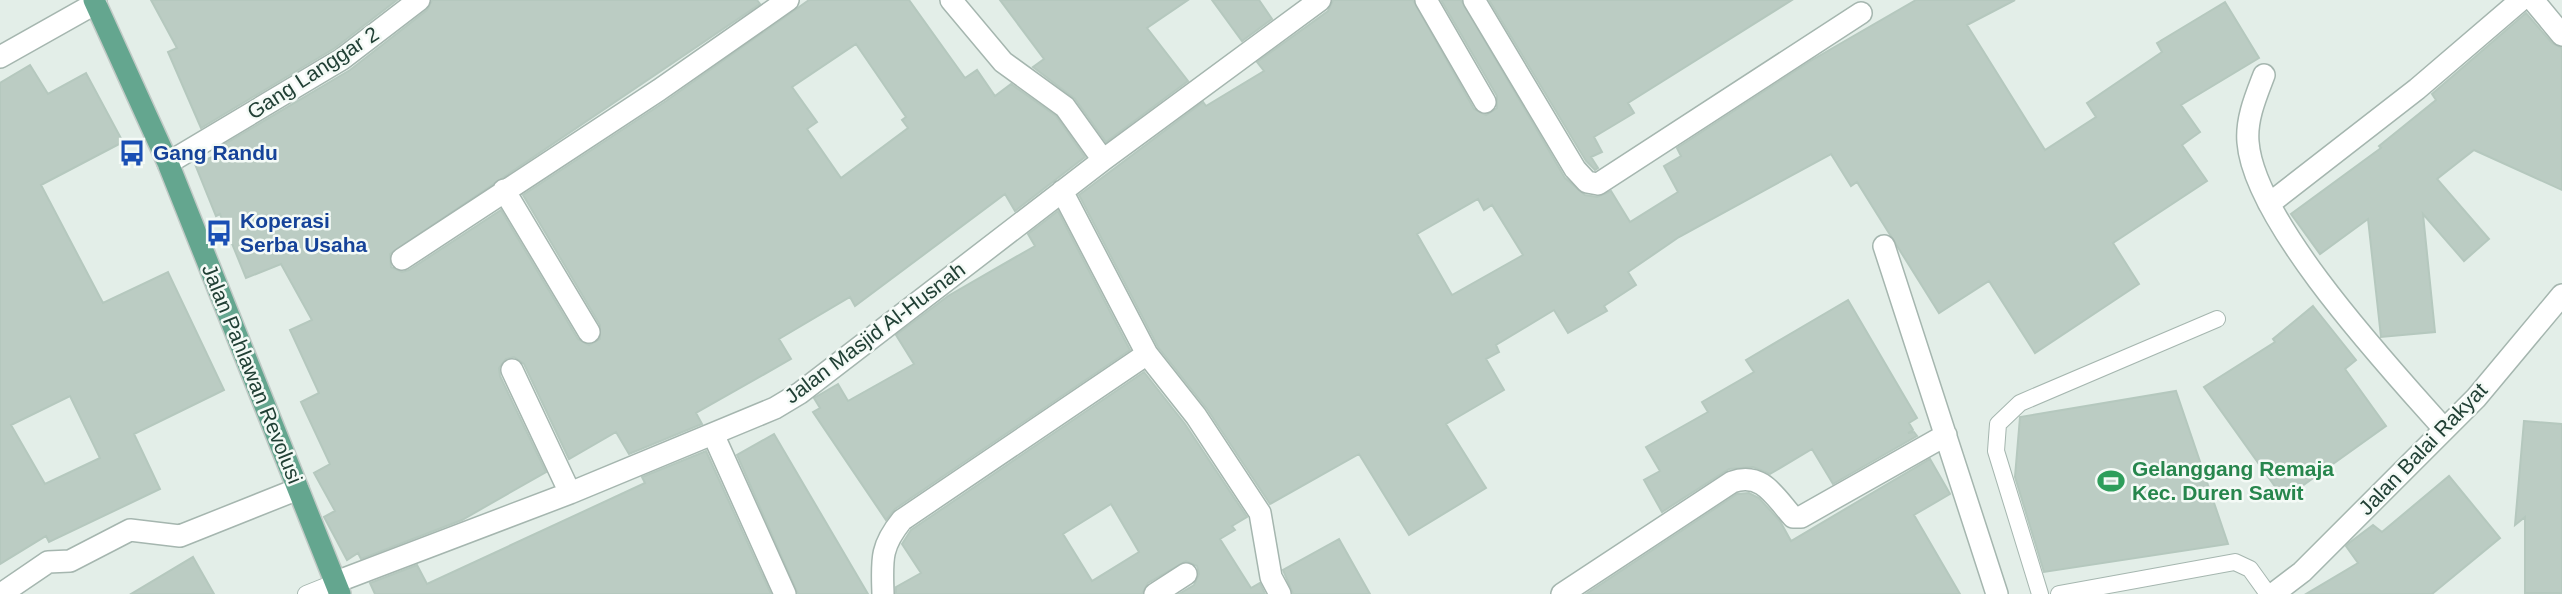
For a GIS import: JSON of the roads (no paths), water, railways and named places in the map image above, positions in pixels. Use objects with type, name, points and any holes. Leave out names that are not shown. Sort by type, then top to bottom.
[{"type":"main road","name":"Jalan Pahlawan Revolusi","points":[[95,2],[168,163],[338,588]]},
{"type":"street","name":"Gang Langgar 2","points":[[168,163],[342,59],[419,0]]},
{"type":"street","points":[[402,259],[659,90],[788,0]]},
{"type":"street","points":[[951,0],[1003,62],[1065,107],[1103,160]]},
{"type":"street","name":"Jalan Masjid Al-Husnah","points":[[338,588],[775,408],[800,393],[1103,160],[1320,0]]},
{"type":"street","points":[[1426,0],[1485,102]]},
{"type":"street","points":[[1474,0],[1575,169],[1587,182],[1598,184],[1861,13]]},
{"type":"street","points":[[2269,204],[2417,89],[2521,0]]},
{"type":"street","points":[[2533,0],[2562,34]]},
{"type":"street","points":[[0,57],[95,2]]},
{"type":"street","points":[[2264,75],[2253,105],[2247,140],[2252,169],[2269,204],[2295,246],[2367,341],[2444,429]]},
{"type":"street","points":[[504,190],[589,332]]},
{"type":"street","points":[[1062,191],[1147,354],[1196,416],[1260,513],[1271,577],[1280,594]]},
{"type":"street","points":[[1884,246],[1997,594]]},
{"type":"street","name":"Jalan Balai Rakyat","points":[[2271,594],[2302,572],[2476,398],[2562,295]]},
{"type":"street","points":[[883,594],[882,553],[890,535],[902,520],[1147,354]]},
{"type":"street","points":[[512,370],[570,493]]},
{"type":"street","points":[[713,434],[785,594]]},
{"type":"street","points":[[1562,594],[1732,482],[1744,477],[1759,481],[1793,517],[1801,517],[1946,435]]},
{"type":"street","points":[[1,594],[48,562],[71,561],[130,530],[180,536],[298,489]]},
{"type":"street","points":[[1155,594],[1186,574]]},
{"type":"lane","points":[[2040,594],[1996,451],[1998,424],[2020,403],[2217,319]]},
{"type":"lane","points":[[2059,594],[2235,562],[2250,569],[2271,594]]},
{"type":"lane","points":[[306,594],[338,588]]},
{"type":"place","name":"Gang Randu","points":[[132,153]]},
{"type":"place","name":"Koperasi Serba Usaha","points":[[219,233]]},
{"type":"place","name":"Gelanggang Remaja Kec. Duren Sawit","points":[[2111,481]]}]
